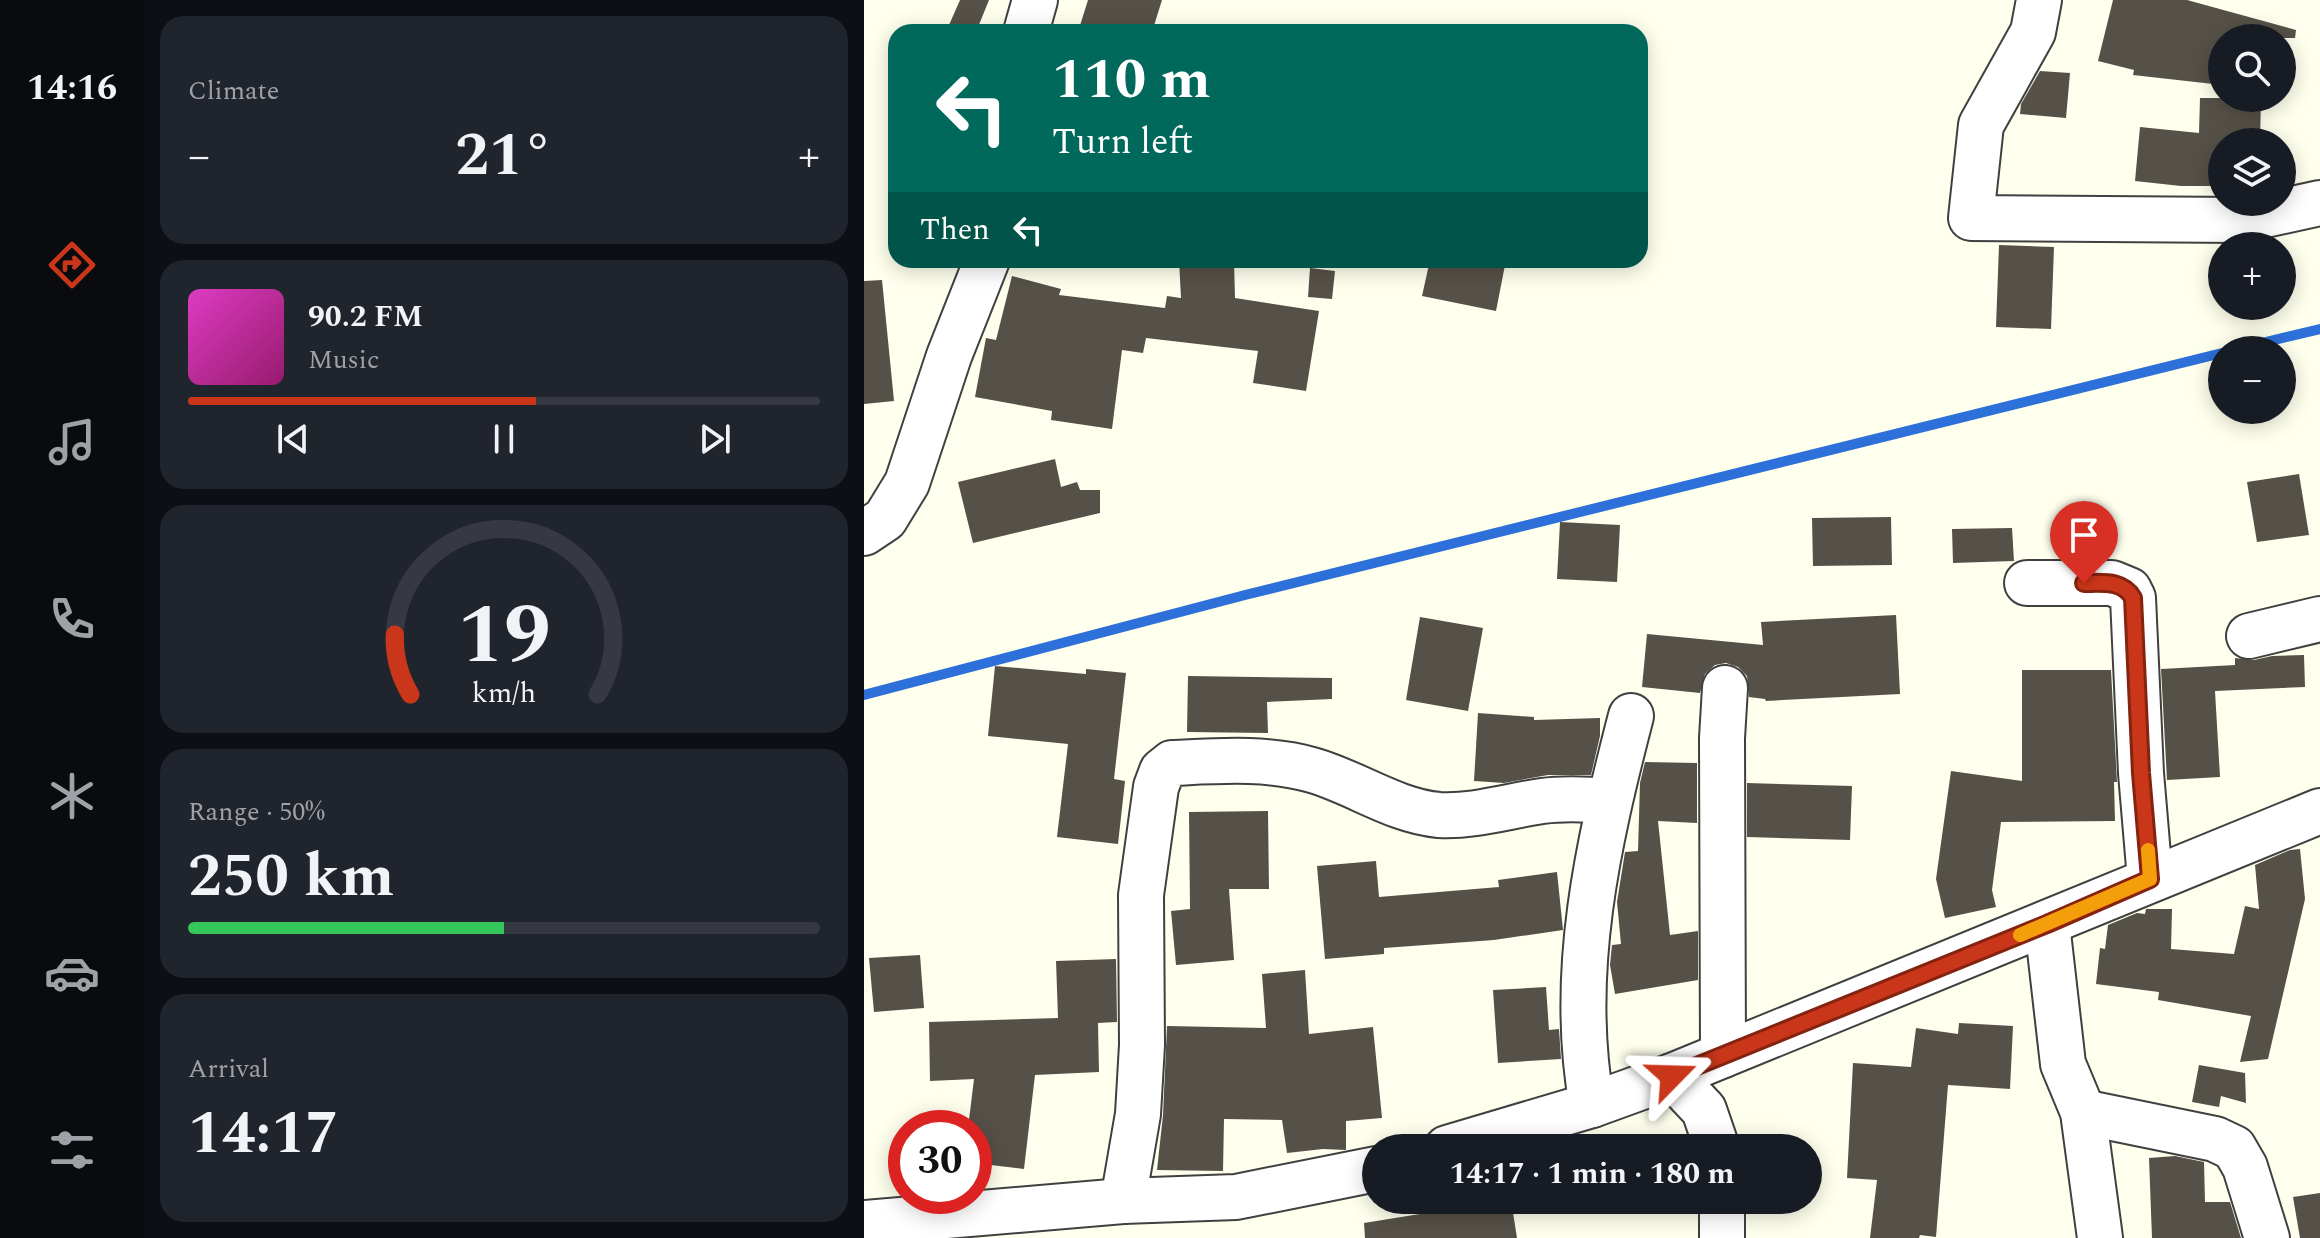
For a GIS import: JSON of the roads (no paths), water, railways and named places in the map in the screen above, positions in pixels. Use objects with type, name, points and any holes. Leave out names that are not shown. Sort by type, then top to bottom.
[{"type":"street","points":[[1028,24],[1035,0]]},
{"type":"street","points":[[2039,0],[2033,32],[1981,125],[1971,218],[2242,220],[2320,203]]},
{"type":"street","points":[[864,533],[885,519],[907,483],[949,356],[984,268]]},
{"type":"street","points":[[2027,583],[2112,583],[2129,590],[2133,598],[2141,773],[2150,879]]},
{"type":"street","points":[[2249,636],[2320,619]]},
{"type":"street","points":[[1723,1055],[1722,738],[1725,688]]},
{"type":"street","points":[[1592,1105],[1583,1059],[1584,960],[1594,871],[1631,716]]},
{"type":"street","points":[[1123,1201],[1138,1114],[1142,1045],[1141,895],[1156,787],[1162,771],[1172,763],[1274,763],[1310,769],[1413,810],[1439,815],[1465,814],[1545,800],[1574,798],[1609,801]]},
{"type":"street","points":[[1494,1134],[1592,1105],[1672,1076],[2320,811]]},
{"type":"street","points":[[2047,924],[2063,1064],[2083,1112],[2100,1238]]},
{"type":"street","points":[[1672,1076],[1704,1110],[1712,1134]]},
{"type":"street","points":[[2083,1112],[2215,1139],[2234,1148],[2245,1167],[2267,1238]]},
{"type":"street","points":[[864,1223],[1123,1201],[1236,1197],[1362,1172]]},
{"type":"street","points":[[1722,1214],[1722,1238]]},
{"type":"waterway","points":[[2291,336],[2320,329]]},
{"type":"waterway","points":[[864,695],[1245,595],[2208,356]]}]
